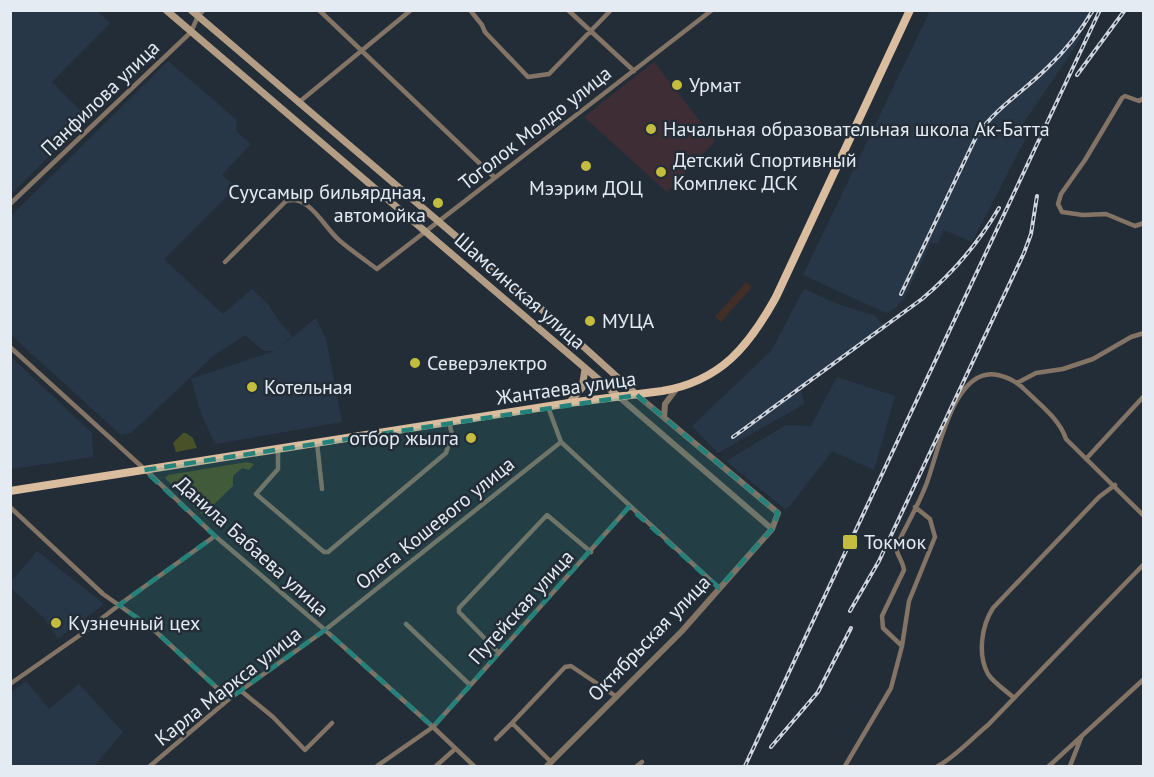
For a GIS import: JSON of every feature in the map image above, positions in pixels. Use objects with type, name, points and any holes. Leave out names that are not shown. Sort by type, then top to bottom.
[{"type":"main road","name":"Шамсинская улица","points":[[166,10],[619,397]]},
{"type":"main road","name":"Шамсинская улица","points":[[191,10],[201,13],[298,103],[638,395]]},
{"type":"main road","name":"Жантаева улица","points":[[10,491],[548,406],[638,395],[677,388],[708,377],[755,333],[776,297],[910,10]]},
{"type":"main road","points":[[569,403],[582,388],[585,369]]},
{"type":"street","points":[[319,10],[495,178]]},
{"type":"street","points":[[298,103],[411,10]]},
{"type":"street","points":[[470,10],[485,32],[528,77],[549,74],[611,10]]},
{"type":"street","points":[[568,10],[634,71]]},
{"type":"street","name":"Тоголок Молдо улица","points":[[225,262],[286,201],[292,199],[306,205],[338,240],[377,269],[712,10]]},
{"type":"street","name":"Панфилова улица","points":[[10,204],[191,32],[201,13]]},
{"type":"street","points":[[1143,98],[1139,101],[1125,96],[1122,98],[1085,160],[1061,194],[1058,204],[1062,212],[1083,215],[1106,214],[1135,226],[1143,223]]},
{"type":"street","points":[[1017,383],[1036,374],[1063,369],[1093,359],[1131,337],[1143,333]]},
{"type":"street","name":"Данила Бабаева улица","points":[[10,347],[214,536],[326,629],[474,766]]},
{"type":"street","points":[[902,646],[883,628],[882,616],[904,570],[903,563],[897,556],[896,547],[926,485],[942,434],[962,392],[972,381],[988,373],[1005,376],[1017,383],[1063,428],[1066,439],[1115,485],[1143,516]]},
{"type":"street","points":[[664,417],[665,404],[677,388]]},
{"type":"street","name":"Шамсинская улица","points":[[619,397],[772,529],[778,513],[638,395]]},
{"type":"street","points":[[1086,459],[1143,396]]},
{"type":"street","points":[[548,406],[561,442],[719,588]]},
{"type":"street","points":[[278,449],[278,469],[256,494],[324,552],[328,552],[446,453],[452,434],[449,422]]},
{"type":"street","name":"Олега Кошевого улица","points":[[326,629],[561,442]]},
{"type":"street","points":[[317,443],[322,489]]},
{"type":"street","points":[[1013,697],[988,675],[982,652],[986,620],[993,608],[1099,497],[1115,485]]},
{"type":"street","points":[[10,507],[103,594],[153,629],[229,699]]},
{"type":"street","name":"Путейская улица","points":[[376,766],[433,727],[629,507]]},
{"type":"street","points":[[844,766],[891,688],[902,646],[909,601],[934,537],[930,519],[915,507]]},
{"type":"street","points":[[499,653],[459,612],[459,608],[548,514],[591,552]]},
{"type":"street","name":"Октябрьская улица","points":[[549,764],[682,631],[772,529]]},
{"type":"street","points":[[10,684],[214,536]]},
{"type":"street","points":[[938,766],[950,759],[988,725],[1143,564]]},
{"type":"street","points":[[405,624],[470,685]]},
{"type":"street","name":"Карла Маркса улица","points":[[150,766],[240,690],[326,629]]},
{"type":"street","points":[[496,739],[568,666],[617,697]]},
{"type":"street","points":[[1049,766],[1143,679]]},
{"type":"street","points":[[240,690],[273,717],[305,750],[332,723]]},
{"type":"street","points":[[512,723],[549,764]]},
{"type":"street","points":[[1070,766],[1081,737]]},
{"type":"street","points":[[436,766],[455,749]]},
{"type":"highlighted area","points":[[637,395],[778,513],[772,529],[719,588],[629,507],[433,727],[325,630],[229,699],[153,629],[119,605],[215,536],[144,470]]},
{"type":"shaded area","points":[[11,10],[97,11],[110,23],[52,82],[88,118],[11,194]]},
{"type":"shaded area","points":[[930,11],[1090,11],[1075,34],[1081,38],[1021,127],[1027,136],[972,242],[944,230],[937,244],[931,242],[904,299],[893,310],[886,313],[803,275]]},
{"type":"shaded area","points":[[168,61],[237,120],[236,131],[251,144],[222,175],[236,187],[164,259],[223,314],[252,289],[269,305],[292,336],[275,351],[316,318],[326,339],[342,422],[215,444],[201,413],[191,379],[274,351],[264,351],[245,335],[213,356],[131,433],[121,435],[11,335],[11,216]]},
{"type":"shaded area","name":"Начальная образовательная школа Ак-Батта","points":[[654,62],[715,141],[667,192],[584,117]]},
{"type":"shaded area","points":[[746,282],[752,287],[721,322],[715,317]]},
{"type":"shaded area","points":[[804,289],[840,305],[874,315],[887,328],[801,389],[804,404],[718,453],[692,426],[771,351]]},
{"type":"shaded area","points":[[11,357],[92,433],[93,457],[11,469]]},
{"type":"shaded area","points":[[837,377],[895,396],[874,470],[832,451],[790,506],[785,509],[726,461],[786,425],[811,426]]},
{"type":"shaded area","points":[[37,551],[104,604],[58,639],[44,618],[11,588],[11,582]]},
{"type":"shaded area","points":[[26,681],[49,709],[79,684],[123,732],[96,766],[11,766],[11,693]]},
{"type":"green space","points":[[183,433],[193,438],[197,448],[176,452],[173,443]]},
{"type":"green space","points":[[247,462],[254,464],[249,470],[242,468],[233,476],[233,486],[203,515],[165,478],[168,475]]},
{"type":"railway","points":[[901,294],[977,135],[993,116],[1060,55],[1093,10]]},
{"type":"railway","points":[[745,766],[1100,10]]},
{"type":"railway","points":[[1077,75],[1125,10]]},
{"type":"railway","points":[[850,611],[879,561],[1024,253],[1031,234],[1037,196]]},
{"type":"railway","points":[[733,437],[922,299],[965,257],[999,208]]},
{"type":"railway","points":[[771,747],[818,692],[851,628]]},
{"type":"place","name":"Урмат","points":[[677,85]]},
{"type":"place","name":"Начальная образовательная школа Ак-Батта","points":[[651,129]]},
{"type":"place","name":"Мээрим ДОЦ","points":[[586,166]]},
{"type":"place","name":"Детский Спортивный Комплекс ДСК","points":[[661,172]]},
{"type":"place","name":"Суусамыр бильярдная, автомойка","points":[[438,203]]},
{"type":"place","name":"МУЦА","points":[[590,321]]},
{"type":"place","name":"Северэлектро","points":[[415,363]]},
{"type":"place","name":"Котельная","points":[[252,387]]},
{"type":"place","name":"отбор жылга","points":[[471,438]]},
{"type":"place","name":"Токмок","points":[[850,542]]},
{"type":"place","name":"Кузнечный цех","points":[[56,623]]}]
